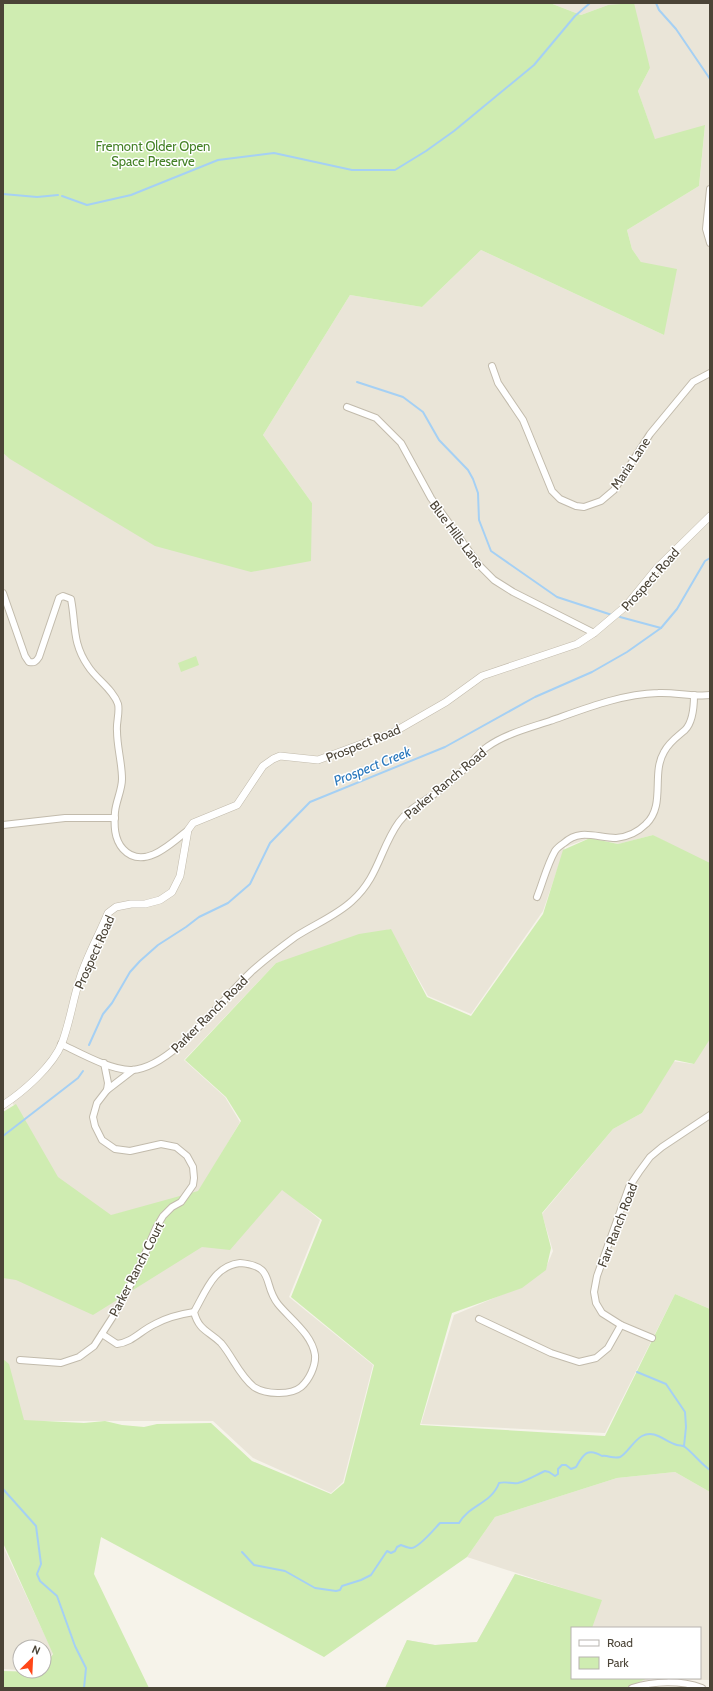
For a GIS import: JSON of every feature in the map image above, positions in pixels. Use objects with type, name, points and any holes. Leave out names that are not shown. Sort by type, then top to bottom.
[{"type":"street","points":[[710,189],[706,228],[710,243]]},
{"type":"street","name":"Maria Lane","points":[[492,366],[498,383],[523,420],[552,491],[560,499],[567,503],[584,507],[601,501],[614,490],[655,428],[693,382],[710,373]]},
{"type":"street","name":"Blue Hills Lane","points":[[347,407],[376,418],[401,443],[431,498],[479,565],[494,580],[514,592],[594,633]]},
{"type":"street","name":"Prospect Road","points":[[3,1105],[18,1095],[42,1070],[53,1058],[61,1044],[81,977],[108,913],[116,907],[131,904],[145,904],[160,900],[172,892],[180,876],[188,830],[193,823],[237,805],[263,766],[273,759],[280,756],[318,760],[394,732],[446,702],[482,676],[577,644],[594,633],[626,606],[657,568],[710,516]]},
{"type":"street","points":[[3,593],[29,662],[37,661],[39,657],[59,598],[67,596],[71,600],[76,641],[81,655],[88,667],[114,695],[118,705],[117,731],[122,780],[115,818],[117,840],[130,855],[137,859],[144,858],[164,849],[188,830]]},
{"type":"street","name":"Parker Ranch Road","points":[[61,1044],[104,1063],[123,1069],[133,1070],[151,1065],[164,1059],[182,1043],[251,971],[294,938],[352,901],[364,888],[376,871],[391,834],[406,814],[417,804],[438,792],[486,747],[504,737],[620,698],[659,693],[710,695]]},
{"type":"street","points":[[537,897],[556,851],[567,839],[579,834],[591,834],[616,838],[629,835],[647,823],[653,814],[657,803],[659,765],[663,753],[671,741],[686,729],[691,717],[694,695]]},
{"type":"street","points":[[3,825],[65,818],[115,818]]},
{"type":"street","points":[[104,1063],[108,1083],[107,1090]]},
{"type":"street","name":"Parker Ranch Road","points":[[107,1090],[133,1070]]},
{"type":"street","name":"Parker Ranch Court","points":[[20,1360],[61,1362],[79,1357],[94,1346],[136,1275],[156,1228],[163,1216],[172,1207],[181,1202],[193,1185],[193,1168],[187,1156],[176,1147],[161,1144],[130,1151],[115,1148],[102,1140],[94,1126],[93,1117],[97,1103],[107,1090]]},
{"type":"street","name":"Farr Ranch Road","points":[[652,1338],[620,1325],[602,1313],[596,1303],[594,1292],[598,1276],[630,1187],[650,1157],[662,1147],[710,1115]]},
{"type":"street","points":[[102,1334],[116,1344],[128,1343],[155,1324],[194,1312],[218,1272],[226,1266],[240,1263],[257,1266],[264,1271],[276,1302],[312,1344],[315,1356],[314,1368],[300,1388],[271,1394],[255,1387],[242,1374],[221,1344],[201,1328],[194,1312]]},
{"type":"street","points":[[479,1319],[551,1353],[579,1362],[596,1358],[608,1348],[620,1325]]},
{"type":"street","points":[[632,1688],[648,1683],[675,1683],[695,1685],[702,1688]]},
{"type":"shaded area","points":[[550,3],[710,3],[710,866],[653,835],[619,844],[590,838],[565,847],[543,911],[471,1014],[428,996],[390,929],[276,963],[184,1060],[225,1097],[240,1122],[199,1192],[109,1216],[57,1180],[9,1097],[3,1101],[3,453],[11,459],[312,503],[263,435],[350,295],[422,307],[481,250],[664,335],[641,262],[632,249],[627,230],[699,186],[705,126],[655,140],[638,91],[650,68],[608,5],[581,15]]},
{"type":"shaded area","points":[[710,1038],[710,1309],[675,1294],[605,1433],[421,1424],[454,1315],[520,1287],[545,1270],[553,1251],[542,1214],[613,1129],[642,1113],[672,1061],[693,1064]]},
{"type":"shaded area","points":[[282,1188],[320,1220],[289,1297],[373,1365],[343,1482],[331,1493],[253,1458],[213,1421],[23,1421],[3,1360],[3,1277]]},
{"type":"shaded area","points":[[675,1472],[710,1492],[710,1680],[650,1679],[626,1688],[385,1688],[407,1640],[435,1645],[477,1642],[515,1574],[572,1591],[467,1557],[495,1517],[617,1478]]},
{"type":"shaded area","points":[[3,1546],[46,1639],[12,1639],[12,1670],[3,1669]]},
{"type":"green space","name":"Fremont Older Open Space Preserve","points":[[3,3],[550,3],[581,15],[608,5],[634,3],[650,68],[638,91],[655,139],[705,125],[699,186],[627,230],[632,249],[641,262],[677,269],[664,335],[481,250],[422,307],[350,295],[263,435],[312,503],[311,561],[251,572],[155,546],[10,459],[3,453]]},
{"type":"green space","points":[[196,656],[199,665],[181,672],[178,663]]},
{"type":"green space","points":[[653,835],[710,863],[710,1039],[694,1064],[675,1060],[642,1113],[613,1129],[542,1213],[551,1248],[546,1270],[522,1288],[452,1313],[420,1425],[605,1436],[675,1294],[710,1309],[710,1492],[675,1472],[617,1478],[495,1517],[467,1557],[324,1657],[101,1537],[94,1574],[149,1688],[3,1688],[3,1671],[12,1671],[12,1679],[52,1679],[53,1654],[52,1639],[46,1639],[3,1543],[3,1359],[9,1364],[24,1420],[84,1423],[105,1421],[122,1425],[144,1427],[157,1424],[211,1423],[252,1461],[331,1494],[344,1483],[374,1365],[291,1297],[322,1220],[282,1190],[230,1250],[202,1247],[93,1315],[16,1280],[3,1278],[3,1112],[16,1104],[58,1177],[111,1215],[198,1191],[241,1121],[226,1097],[185,1060],[276,963],[359,934],[391,929],[427,997],[471,1016],[543,914],[563,850],[590,838],[618,844]]},
{"type":"green space","points":[[515,1574],[602,1600],[592,1627],[571,1627],[571,1679],[646,1679],[625,1688],[385,1688],[407,1640],[435,1645],[477,1642]]},
{"type":"waterway","points":[[62,196],[87,205],[131,195],[218,160],[274,153],[352,170],[395,170],[426,151],[454,131],[534,65],[575,16],[590,3]]},
{"type":"waterway","points":[[656,3],[659,10],[676,29],[710,79]]},
{"type":"waterway","points":[[3,194],[37,197],[58,195]]},
{"type":"waterway","points":[[357,382],[403,397],[423,412],[439,440],[468,470],[473,479],[478,493],[479,520],[491,551],[557,597],[612,615]]},
{"type":"waterway","name":"Prospect Creek","points":[[89,1045],[103,1014],[112,1003],[130,972],[140,961],[158,945],[199,917],[228,903],[250,884],[270,843],[310,802],[445,747],[535,697],[592,672],[627,652],[661,628],[677,609],[705,561],[710,558]]},
{"type":"waterway","points":[[620,617],[661,628]]},
{"type":"waterway","name":"Prospect Creek","points":[[3,1136],[78,1078],[83,1071]]},
{"type":"waterway","points":[[637,1372],[666,1384],[685,1412],[686,1427],[684,1446]]},
{"type":"waterway","points":[[242,1552],[254,1565],[285,1571],[315,1588],[336,1591],[340,1590],[342,1586],[371,1575],[387,1551],[391,1553],[401,1545],[410,1548],[418,1545],[440,1523],[459,1523],[468,1512],[486,1500],[496,1490],[499,1483],[518,1483],[545,1471],[555,1476],[558,1474],[558,1469],[562,1465],[566,1465],[571,1469],[576,1467],[583,1456],[589,1452],[597,1453],[602,1456],[615,1458],[620,1457],[639,1438],[647,1434],[651,1434],[684,1446],[710,1470]]},
{"type":"waterway","points":[[3,1489],[36,1526],[41,1564],[37,1574],[40,1581],[57,1596],[75,1646],[86,1668],[84,1688]]}]
